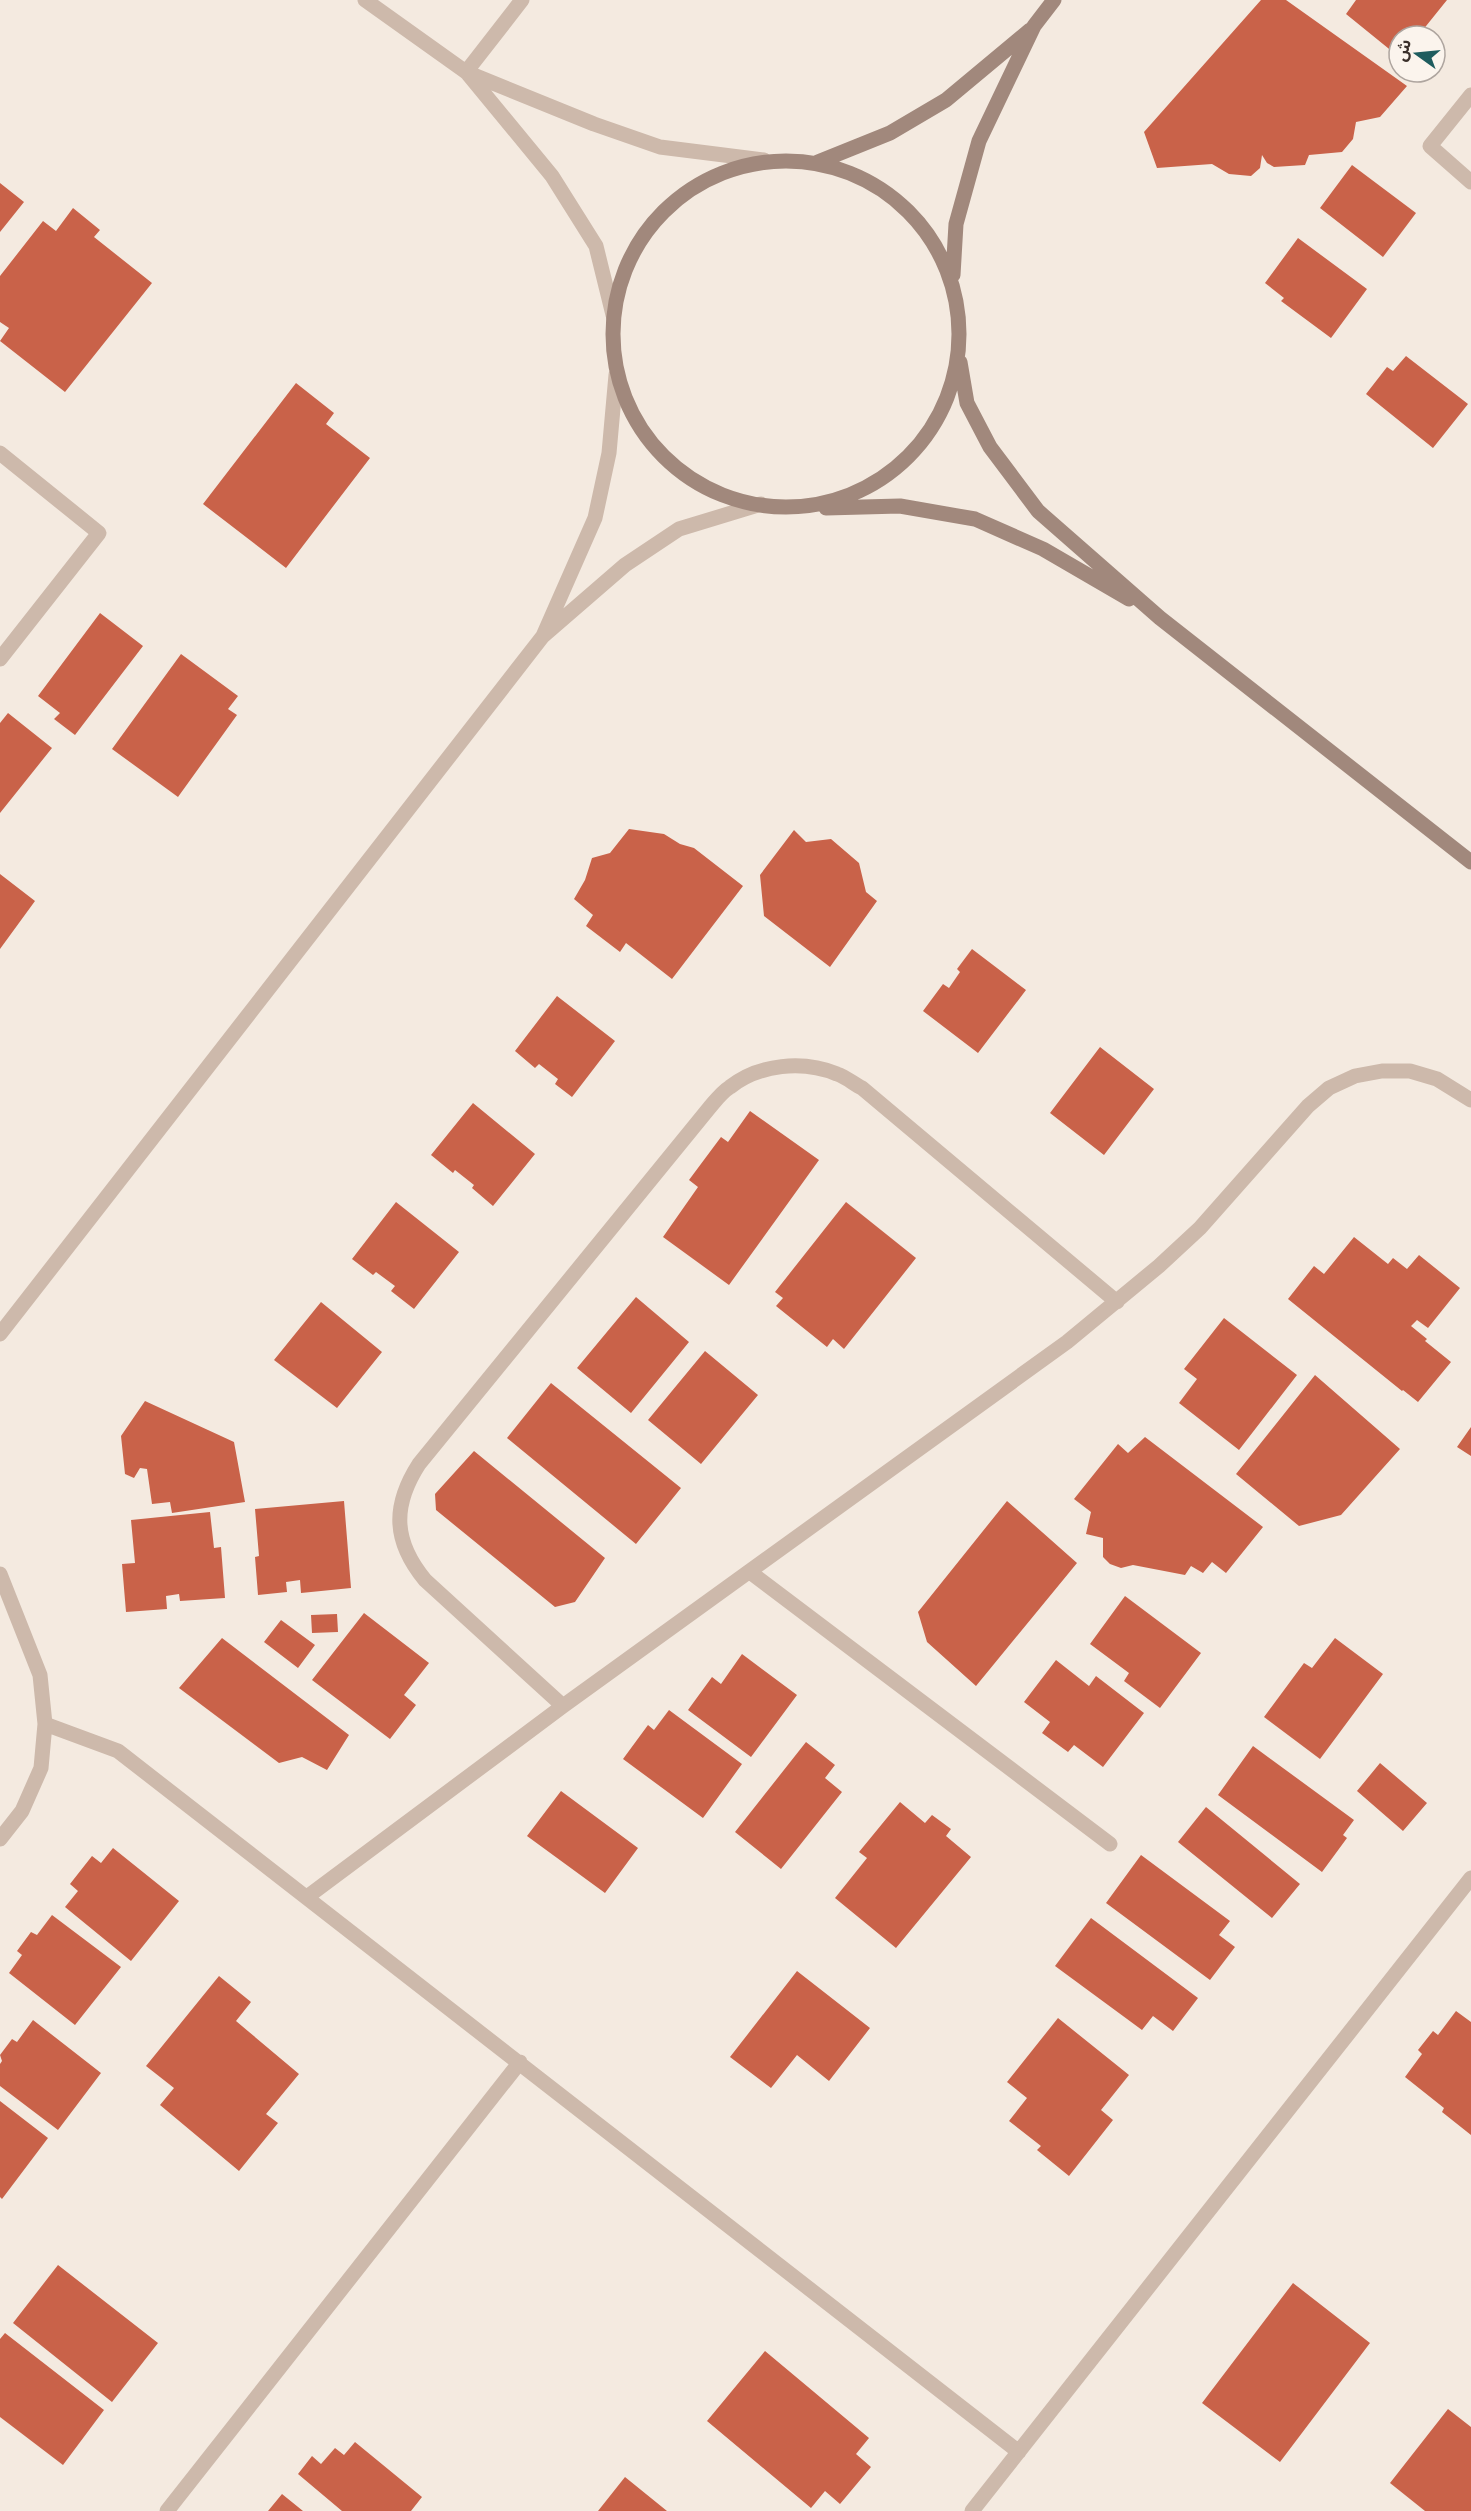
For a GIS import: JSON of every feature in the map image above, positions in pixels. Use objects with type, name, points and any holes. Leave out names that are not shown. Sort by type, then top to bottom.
[{"type":"street","points":[[365,0],[466,72],[594,124],[660,147],[764,160],[818,162],[871,180],[914,215],[945,262],[959,315],[956,371],[936,422],[900,465],[853,495],[795,509]]},
{"type":"street","points":[[466,72],[522,0]]},
{"type":"street","points":[[818,162],[890,133],[946,100],[1034,26],[1054,0]]},
{"type":"street","points":[[952,290],[956,224],[980,141],[1034,26]]},
{"type":"street","points":[[466,72],[552,176],[596,246],[613,315],[616,375],[609,453],[595,518],[543,636]]},
{"type":"street","points":[[1471,95],[1430,146],[1471,182]]},
{"type":"street","points":[[613,315],[629,257],[665,208],[710,176],[764,160]]},
{"type":"street","points":[[957,344],[967,403],[990,447],[1038,511],[1160,618],[1471,862]]},
{"type":"street","points":[[616,375],[640,431],[682,474],[735,502],[795,509],[900,506],[975,519],[1043,549],[1160,618]]},
{"type":"street","points":[[0,453],[99,533],[0,659]]},
{"type":"street","points":[[0,1334],[543,636],[625,565],[679,529],[761,504]]},
{"type":"street","points":[[563,1706],[425,1580],[411,1563],[403,1544],[399,1523],[400,1502],[407,1482],[419,1464],[710,1107],[730,1087],[754,1073],[783,1066],[810,1067],[838,1074],[862,1088],[1117,1302]]},
{"type":"street","points":[[307,1897],[563,1706],[1016,1380],[1117,1302],[1200,1228],[1308,1107],[1329,1088],[1355,1076],[1382,1071],[1410,1071],[1437,1079],[1471,1100]]},
{"type":"street","points":[[750,1572],[1110,1845]]},
{"type":"street","points":[[0,1574],[40,1675],[45,1724],[41,1768],[22,1811],[0,1839]]},
{"type":"street","points":[[45,1724],[118,1751],[1019,2452]]},
{"type":"street","points":[[972,2511],[1471,1878]]},
{"type":"street","points":[[167,2511],[520,2062]]},
{"type":"building","points":[[1261,0],[1286,0],[1387,72],[1387,84],[1407,86],[1380,117],[1356,122],[1353,139],[1342,152],[1309,155],[1305,165],[1274,167],[1267,163],[1262,155],[1260,168],[1251,176],[1229,174],[1212,164],[1157,168],[1144,132]]},
{"type":"building","points":[[1356,0],[1447,0],[1428,24],[1387,24],[1387,47],[1346,14]]},
{"type":"building","points":[[1352,165],[1416,213],[1383,257],[1320,208]]},
{"type":"building","points":[[0,183],[24,202],[0,232]]},
{"type":"building","points":[[73,208],[100,230],[94,237],[152,283],[65,392],[0,341],[9,328],[0,322],[0,276],[43,221],[56,231]]},
{"type":"building","points":[[1298,238],[1367,289],[1331,338],[1281,301],[1284,298],[1265,283]]},
{"type":"building","points":[[1406,356],[1468,404],[1433,448],[1366,394],[1387,367],[1393,371]]},
{"type":"building","points":[[296,383],[334,413],[326,424],[370,458],[286,568],[203,504]]},
{"type":"building","points":[[100,613],[143,646],[75,735],[54,719],[60,713],[38,696]]},
{"type":"building","points":[[181,654],[238,696],[228,709],[237,715],[178,797],[112,749]]},
{"type":"building","points":[[8,713],[52,748],[0,813],[0,723]]},
{"type":"building","points":[[629,829],[664,834],[680,844],[694,848],[743,886],[672,979],[626,943],[620,952],[586,926],[593,915],[574,899],[585,880],[592,858],[610,853]]},
{"type":"building","points":[[794,830],[806,842],[831,839],[859,863],[866,892],[877,901],[830,967],[764,916],[760,875]]},
{"type":"building","points":[[0,874],[35,901],[0,949]]},
{"type":"building","points":[[972,949],[1026,990],[978,1053],[923,1011],[943,984],[949,988],[960,972],[957,969]]},
{"type":"building","points":[[557,996],[615,1041],[572,1097],[555,1084],[558,1079],[539,1064],[535,1068],[515,1051]]},
{"type":"building","points":[[1100,1047],[1154,1089],[1104,1155],[1050,1113]]},
{"type":"building","points":[[473,1103],[535,1154],[493,1206],[472,1188],[474,1185],[455,1170],[453,1173],[431,1155]]},
{"type":"building","points":[[750,1111],[819,1160],[729,1285],[663,1237],[698,1187],[689,1180],[721,1137],[728,1142]]},
{"type":"building","points":[[396,1202],[459,1252],[414,1309],[391,1291],[395,1286],[376,1272],[373,1275],[352,1259]]},
{"type":"building","points":[[846,1202],[916,1258],[844,1349],[833,1339],[827,1347],[776,1306],[783,1298],[775,1292]]},
{"type":"building","points":[[1354,1237],[1388,1264],[1393,1258],[1407,1269],[1419,1255],[1460,1288],[1428,1328],[1417,1320],[1411,1326],[1451,1362],[1418,1402],[1288,1299],[1314,1266],[1324,1274]]},
{"type":"building","points":[[636,1297],[689,1342],[631,1413],[577,1368]]},
{"type":"building","points":[[321,1302],[382,1352],[337,1408],[274,1360]]},
{"type":"building","points":[[1224,1318],[1297,1375],[1239,1450],[1179,1403],[1197,1379],[1184,1369]]},
{"type":"building","points":[[705,1351],[758,1395],[701,1464],[648,1420]]},
{"type":"building","points":[[1315,1375],[1400,1449],[1341,1515],[1299,1526],[1236,1474]]},
{"type":"building","points":[[551,1383],[681,1488],[636,1544],[507,1438]]},
{"type":"building","points":[[145,1401],[234,1442],[245,1502],[172,1513],[170,1502],[152,1504],[147,1469],[140,1468],[134,1478],[125,1474],[121,1436]]},
{"type":"building","points":[[1471,1427],[1471,1456],[1457,1447]]},
{"type":"building","points":[[1145,1437],[1263,1527],[1226,1573],[1212,1562],[1203,1573],[1191,1566],[1185,1575],[1133,1565],[1121,1568],[1110,1564],[1103,1557],[1103,1538],[1086,1534],[1091,1512],[1074,1499],[1118,1444],[1128,1453]]},
{"type":"building","points":[[474,1451],[605,1558],[575,1602],[555,1607],[436,1510],[435,1494]]},
{"type":"building","points":[[344,1501],[351,1588],[301,1593],[300,1580],[286,1582],[287,1592],[258,1595],[255,1557],[259,1556],[255,1509]]},
{"type":"building","points":[[1007,1501],[1077,1563],[976,1686],[927,1642],[918,1612]]},
{"type":"building","points":[[210,1512],[214,1548],[221,1547],[225,1598],[180,1601],[179,1594],[166,1596],[167,1609],[126,1612],[122,1564],[135,1563],[131,1520]]},
{"type":"building","points":[[1125,1596],[1201,1653],[1160,1708],[1124,1681],[1129,1673],[1090,1644]]},
{"type":"building","points":[[364,1613],[429,1663],[404,1695],[416,1705],[390,1739],[312,1680]]},
{"type":"building","points":[[337,1614],[338,1632],[312,1633],[311,1615]]},
{"type":"building","points":[[281,1620],[315,1645],[298,1668],[264,1642]]},
{"type":"building","points":[[222,1638],[349,1735],[327,1770],[302,1757],[279,1763],[179,1688]]},
{"type":"building","points":[[1335,1638],[1383,1674],[1320,1759],[1264,1717],[1304,1663],[1312,1668]]},
{"type":"building","points":[[742,1654],[797,1695],[751,1757],[688,1710],[712,1677],[721,1684]]},
{"type":"building","points":[[1056,1660],[1089,1686],[1096,1676],[1144,1713],[1103,1767],[1074,1745],[1068,1752],[1042,1733],[1050,1722],[1024,1702]]},
{"type":"building","points":[[669,1710],[742,1764],[703,1818],[623,1759],[648,1725],[654,1730]]},
{"type":"building","points":[[806,1742],[835,1765],[825,1778],[842,1792],[781,1869],[735,1832]]},
{"type":"building","points":[[1253,1746],[1354,1820],[1343,1835],[1347,1838],[1322,1872],[1218,1795]]},
{"type":"building","points":[[1380,1763],[1427,1803],[1403,1831],[1357,1791]]},
{"type":"building","points":[[561,1791],[638,1848],[605,1893],[527,1836]]},
{"type":"building","points":[[900,1802],[925,1823],[932,1815],[951,1829],[946,1836],[971,1857],[896,1948],[835,1898],[867,1858],[859,1852]]},
{"type":"building","points":[[1206,1807],[1300,1884],[1272,1918],[1178,1842]]},
{"type":"building","points":[[113,1848],[179,1901],[131,1961],[65,1907],[78,1891],[70,1884],[92,1856],[101,1863]]},
{"type":"building","points":[[1141,1855],[1230,1921],[1219,1935],[1235,1947],[1210,1980],[1106,1903]]},
{"type":"building","points":[[52,1915],[121,1967],[75,2025],[9,1973],[22,1955],[17,1951],[31,1932],[37,1935]]},
{"type":"building","points":[[1091,1918],[1198,1998],[1173,2031],[1153,2016],[1142,2030],[1055,1966]]},
{"type":"building","points":[[797,1971],[870,2028],[829,2081],[797,2055],[771,2088],[730,2057]]},
{"type":"building","points":[[219,1976],[251,2002],[236,2021],[299,2074],[266,2114],[278,2123],[239,2171],[160,2105],[174,2088],[146,2066]]},
{"type":"building","points":[[1456,2011],[1471,2022],[1471,2135],[1442,2112],[1444,2108],[1405,2077],[1422,2054],[1418,2050],[1433,2031],[1438,2035]]},
{"type":"building","points":[[1058,2018],[1129,2075],[1101,2110],[1113,2120],[1069,2176],[1037,2150],[1041,2146],[1009,2121],[1027,2098],[1007,2082]]},
{"type":"building","points":[[33,2020],[101,2073],[58,2130],[0,2086],[2,2061],[0,2055],[12,2039],[17,2042]]},
{"type":"building","points":[[0,2101],[48,2138],[2,2199],[0,2197]]},
{"type":"building","points":[[58,2265],[158,2343],[112,2402],[13,2323]]},
{"type":"building","points":[[1293,2283],[1370,2343],[1280,2462],[1202,2403]]},
{"type":"building","points":[[5,2333],[104,2410],[63,2465],[0,2417],[0,2339]]},
{"type":"building","points":[[765,2351],[869,2438],[856,2454],[871,2467],[840,2504],[825,2491],[811,2508],[707,2421]]},
{"type":"building","points":[[1448,2409],[1471,2427],[1471,2511],[1425,2511],[1390,2483]]},
{"type":"building","points":[[355,2442],[422,2497],[411,2511],[342,2511],[298,2474],[312,2456],[321,2464],[335,2448],[344,2455]]},
{"type":"building","points":[[625,2477],[667,2511],[598,2511]]},
{"type":"building","points":[[282,2494],[303,2511],[268,2511]]}]
